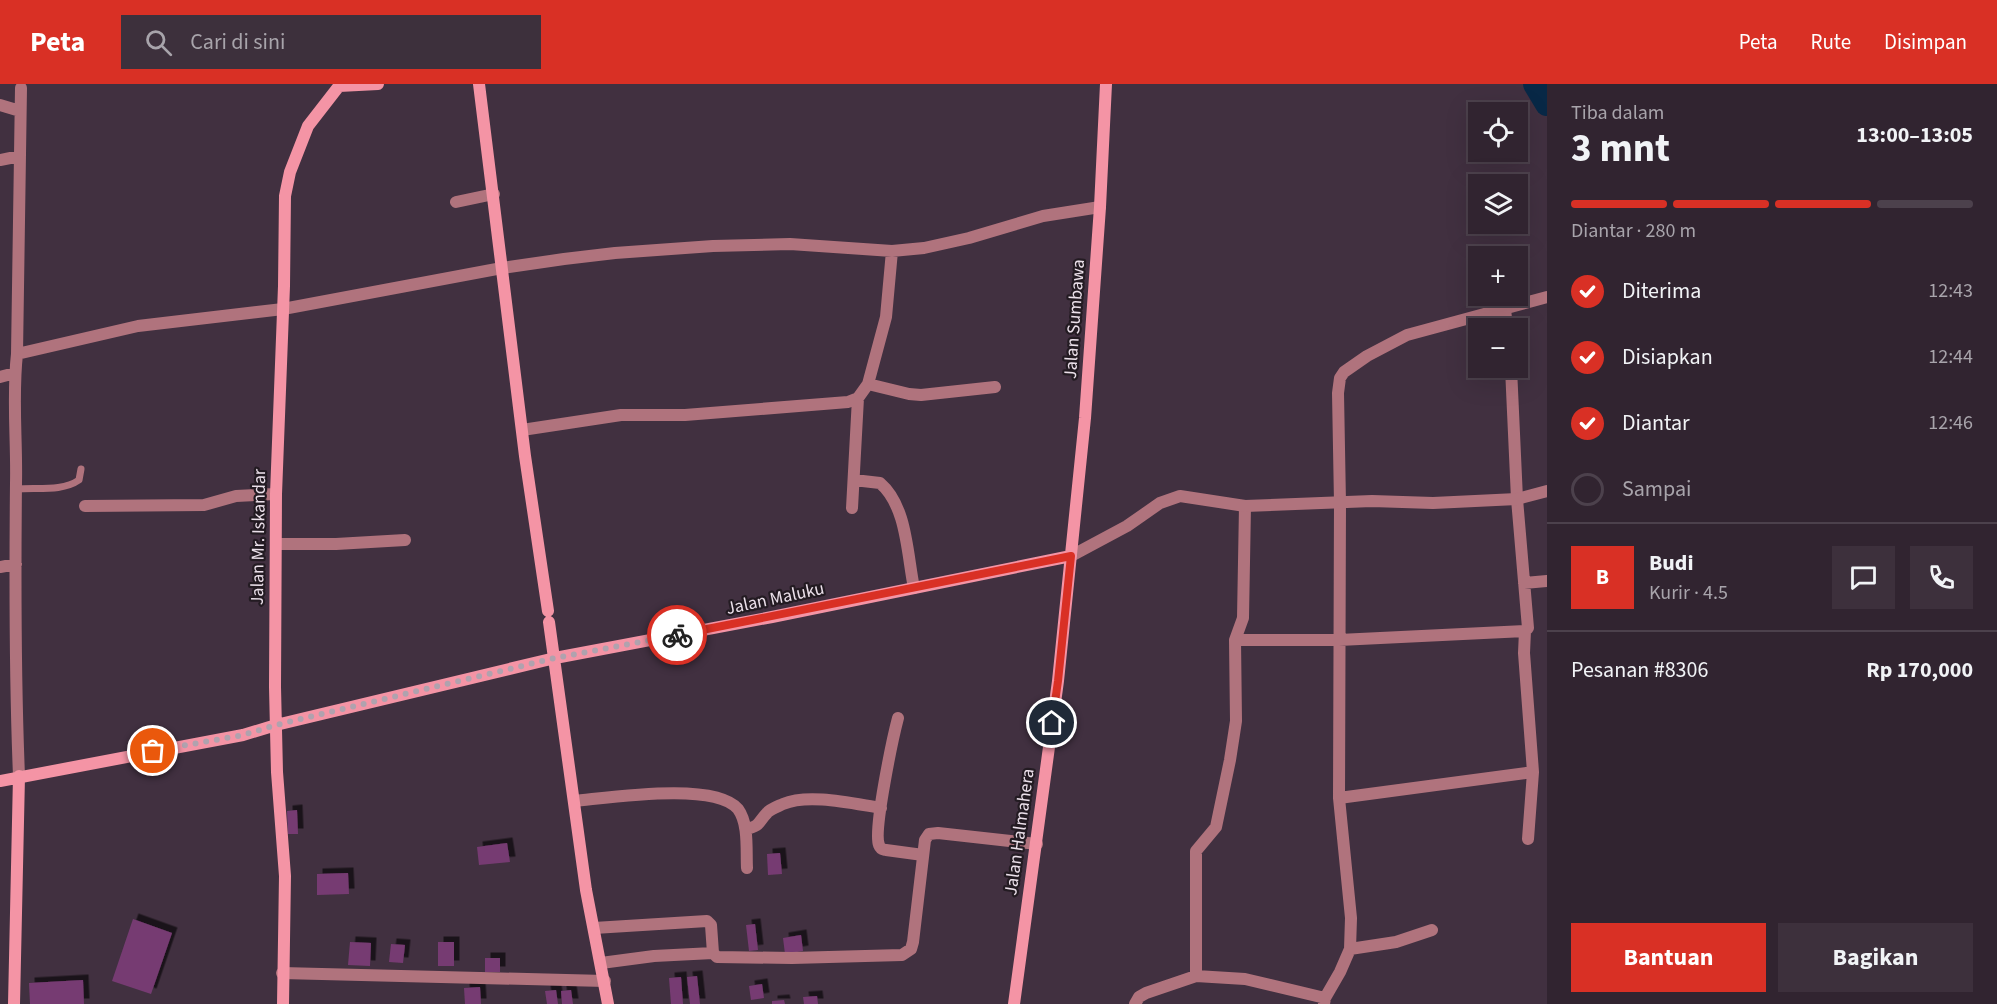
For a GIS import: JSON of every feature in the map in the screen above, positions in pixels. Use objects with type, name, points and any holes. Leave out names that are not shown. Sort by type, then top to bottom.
[{"type":"main road","points":[[339,85],[378,84]]},
{"type":"main road","points":[[479,84],[522,430],[586,890],[608,1004]]},
{"type":"main road","name":"Jalan Sumbawa","points":[[1071,556],[1085,418],[1106,84]]},
{"type":"main road","name":"Jalan Mr. Iskandar","points":[[283,1004],[285,876],[277,772],[276,494],[285,196],[290,172],[309,126],[339,85]]},
{"type":"main road","name":"Jalan Maluku","points":[[0,781],[243,735],[276,725],[555,658],[761,620],[1071,556]]},
{"type":"main road","name":"Jalan Halmahera","points":[[1014,1004],[1058,681],[1071,556]]},
{"type":"main road","points":[[14,1004],[18,776]]},
{"type":"street","points":[[18,776],[15,373],[21,88]]},
{"type":"street","points":[[0,105],[20,111]]},
{"type":"street","points":[[0,160],[20,156]]},
{"type":"street","points":[[456,202],[494,194]]},
{"type":"street","points":[[17,354],[138,326],[283,309],[502,268],[615,253],[713,246],[790,244],[892,251],[924,248],[969,238],[1043,216],[1100,207]]},
{"type":"street","points":[[522,430],[621,415],[685,415],[848,402],[858,398],[868,384],[886,317],[892,251]]},
{"type":"street","points":[[1135,1004],[1139,997],[1146,993],[1196,976],[1245,979],[1325,1001],[1350,949],[1351,918],[1339,798],[1338,393],[1340,378],[1344,372],[1367,356],[1407,335],[1547,297]]},
{"type":"street","points":[[1505,309],[1506,318]]},
{"type":"street","points":[[0,377],[15,373]]},
{"type":"street","points":[[1511,378],[1517,500],[1528,628],[1525,670],[1533,772],[1528,839]]},
{"type":"street","points":[[868,384],[921,395],[994,387]]},
{"type":"street","points":[[852,508],[858,398]]},
{"type":"street","points":[[854,480],[880,483],[892,496],[902,519],[914,588]]},
{"type":"street","points":[[1071,556],[1127,526],[1160,503],[1180,496],[1245,506],[1372,501],[1433,503],[1517,500],[1547,491]]},
{"type":"street","points":[[85,506],[204,505],[236,496],[276,494]]},
{"type":"street","points":[[1196,976],[1196,850],[1216,827],[1221,811],[1236,721],[1235,640],[1243,618],[1245,506]]},
{"type":"street","points":[[276,544],[336,544],[405,540]]},
{"type":"street","points":[[0,567],[16,564]]},
{"type":"street","points":[[1524,584],[1547,581]]},
{"type":"street","points":[[1235,640],[1339,640],[1526,631]]},
{"type":"street","points":[[898,717],[881,808],[878,844],[881,849],[923,855]]},
{"type":"street","points":[[1339,798],[1533,772]]},
{"type":"street","points":[[574,801],[656,793],[694,794],[724,801],[735,806],[741,814],[746,829],[747,868]]},
{"type":"street","points":[[746,829],[757,826],[767,812],[786,802],[828,801],[881,808]]},
{"type":"street","points":[[594,928],[707,921],[711,925],[713,953],[717,957],[792,958],[902,954],[911,950],[913,942],[925,840],[929,834],[1036,844]]},
{"type":"street","points":[[1350,949],[1396,942],[1432,930]]},
{"type":"street","points":[[601,963],[654,956],[713,953]]},
{"type":"street","points":[[282,973],[604,981]]},
{"type":"lane","points":[[16,489],[60,488],[72,485],[79,480],[81,469]]},
{"type":"building","points":[[297,810],[298,834],[288,834],[287,811]]},
{"type":"building","points":[[507,843],[510,862],[479,865],[477,847]]},
{"type":"building","points":[[780,853],[782,874],[768,875],[767,854]]},
{"type":"building","points":[[348,873],[349,894],[317,895],[317,874]]},
{"type":"building","points":[[133,919],[172,933],[151,994],[112,981]]},
{"type":"building","points":[[755,924],[758,950],[749,951],[746,925]]},
{"type":"building","points":[[801,935],[803,951],[785,954],[783,938]]},
{"type":"building","points":[[350,942],[371,943],[370,966],[348,965]]},
{"type":"building","points":[[438,942],[454,942],[454,966],[438,966]]},
{"type":"building","points":[[391,944],[405,945],[403,963],[389,962]]},
{"type":"building","points":[[485,958],[500,958],[500,972],[485,972]]},
{"type":"building","points":[[697,976],[700,1004],[690,1004],[687,977]]},
{"type":"building","points":[[681,977],[683,1004],[671,1004],[669,978]]},
{"type":"building","points":[[83,980],[84,1004],[30,1004],[29,983]]},
{"type":"building","points":[[762,984],[764,998],[751,1000],[749,986]]},
{"type":"building","points":[[480,987],[481,1004],[465,1004],[464,988]]},
{"type":"building","points":[[556,990],[558,1004],[547,1004],[545,991]]},
{"type":"building","points":[[571,990],[573,1004],[562,1004],[561,991]]},
{"type":"building","points":[[817,996],[818,1004],[804,1004],[803,997]]},
{"type":"building","points":[[784,1000],[785,1004],[772,1004],[772,1001]]},
{"type":"waterway","points":[[1535,84],[1547,104]]},
{"type":"way so far","points":[[153,751],[243,735],[276,725],[555,658],[677,635]]},
{"type":"route","points":[[677,635],[1071,556],[1052,723]]}]
